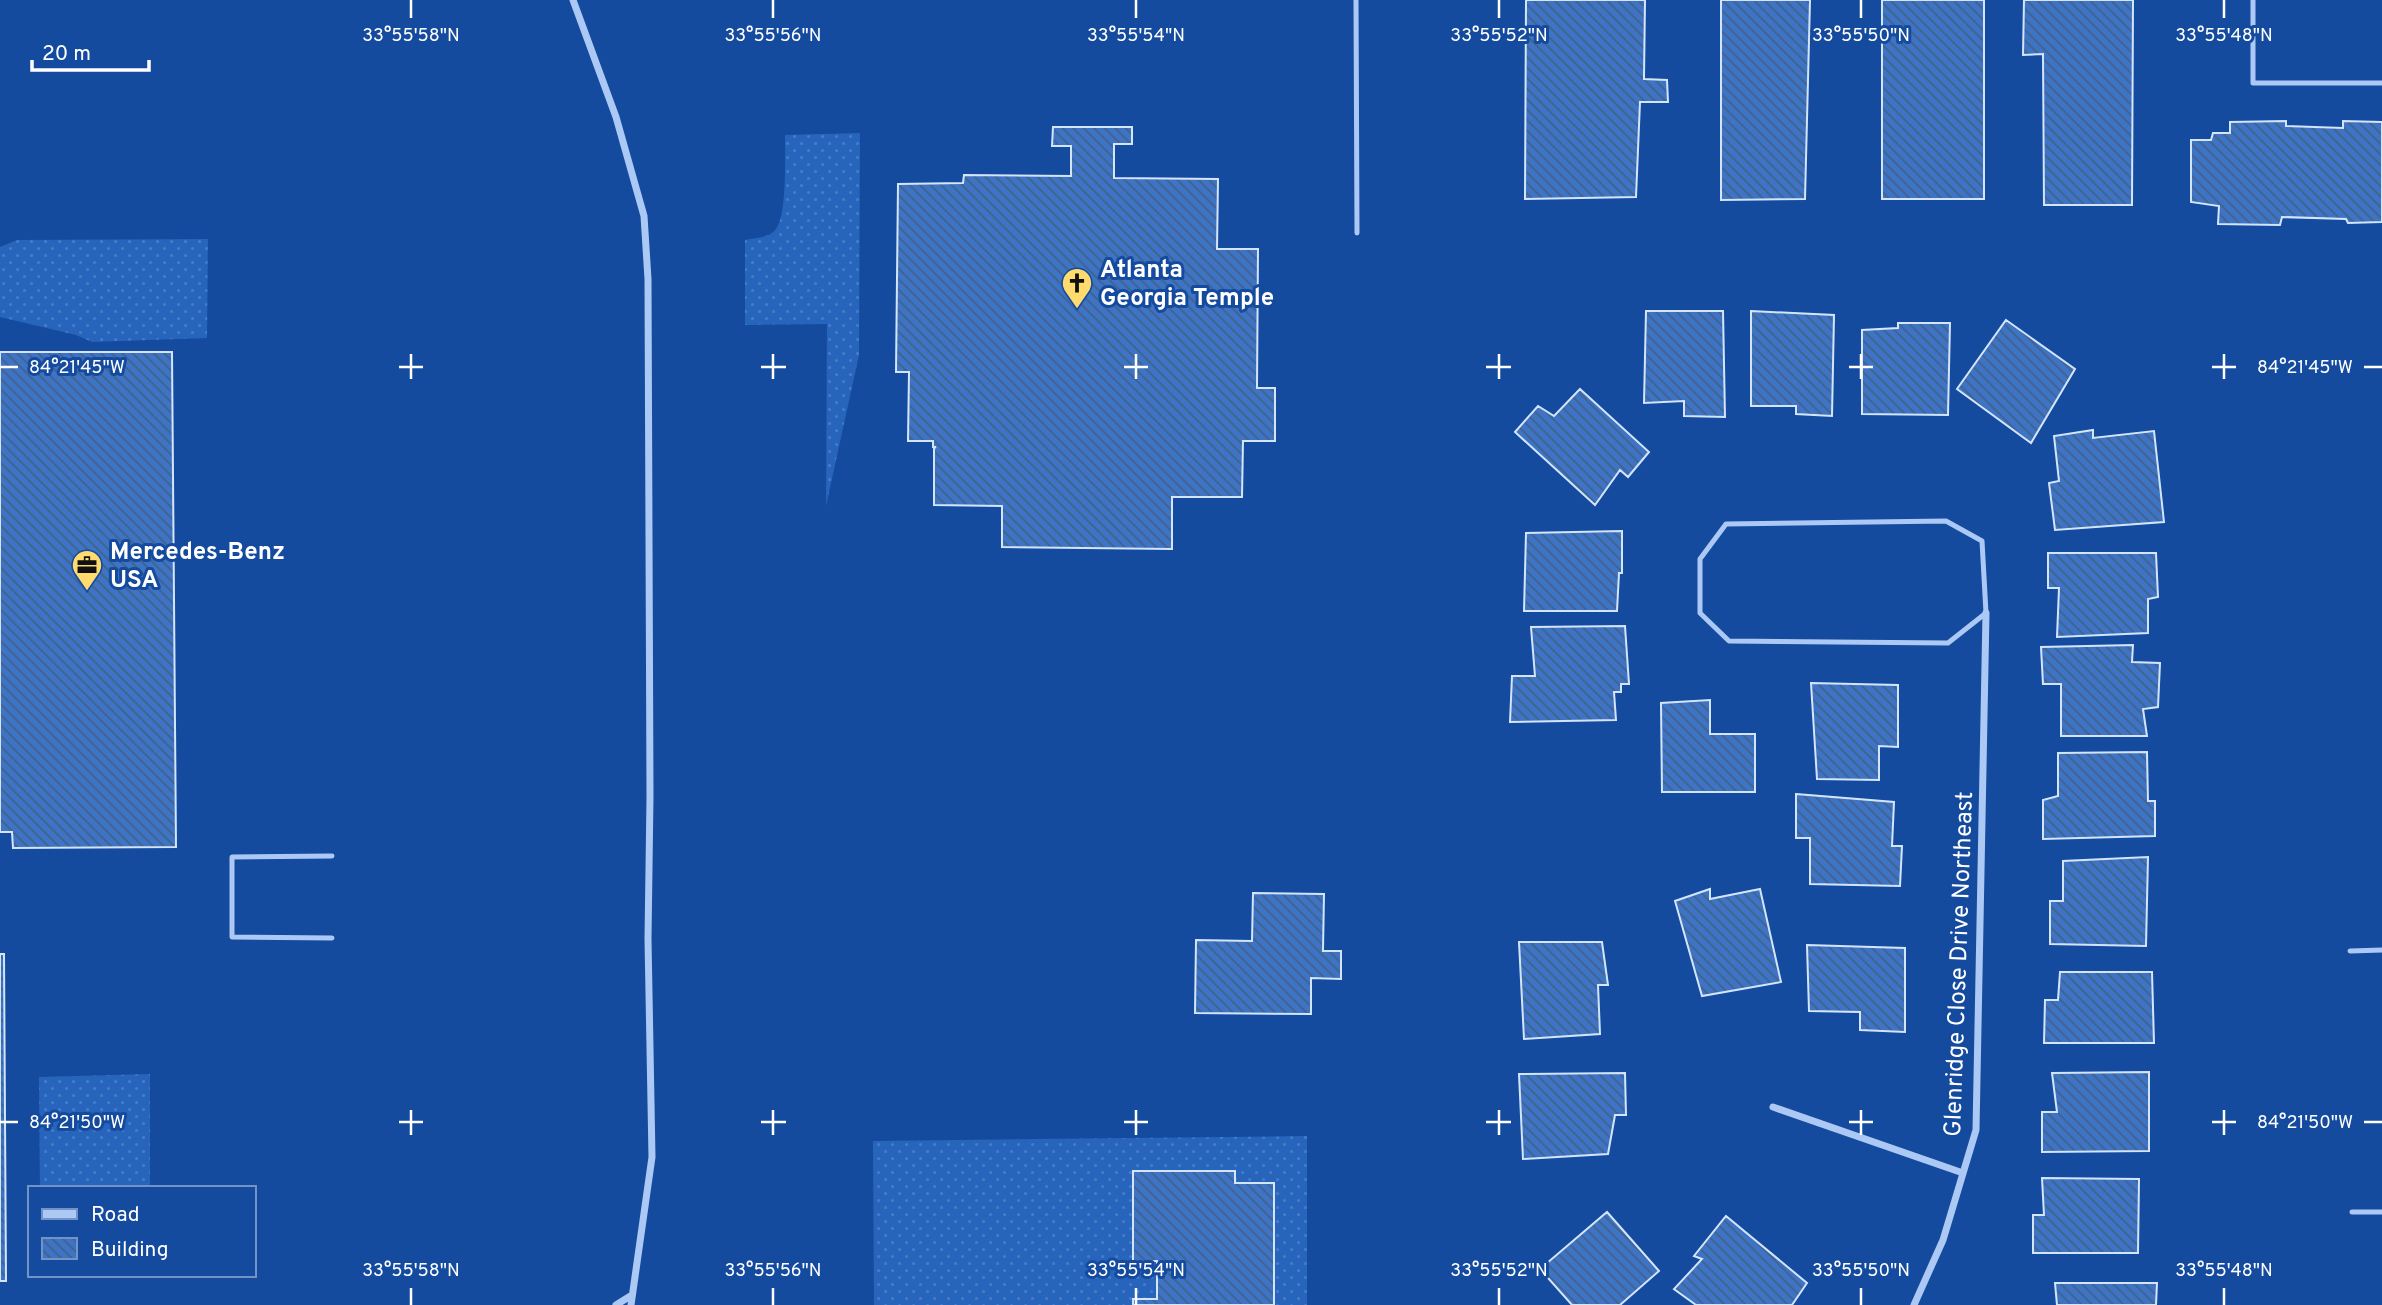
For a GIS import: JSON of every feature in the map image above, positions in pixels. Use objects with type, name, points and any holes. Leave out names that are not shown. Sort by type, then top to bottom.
[{"type":"street","points":[[573,0],[616,117],[644,216],[648,279],[648,939],[652,1157],[631,1305]]},
{"type":"street","name":"Glenridge Close Drive Northeast","points":[[1914,1305],[1942,1240],[1976,1130],[1986,613]]},
{"type":"street","points":[[1773,1107],[1964,1173]]},
{"type":"street","points":[[615,1305],[632,1295]]},
{"type":"lane","points":[[1356,0],[1357,233]]},
{"type":"lane","points":[[2253,0],[2253,83],[2382,83]]},
{"type":"lane","points":[[1946,521],[1982,541],[1986,613],[1948,643],[1729,641],[1700,613],[1700,559],[1726,524],[1946,521]]},
{"type":"lane","points":[[332,856],[232,857],[232,937],[332,938]]},
{"type":"lane","points":[[2350,951],[2382,950]]},
{"type":"lane","points":[[2352,1212],[2382,1212]]},
{"type":"shaded area","points":[[860,133],[859,355],[826,506],[827,324],[745,325],[745,240],[770,234],[780,222],[785,185],[785,135]]},
{"type":"shaded area","points":[[208,239],[207,338],[92,342],[76,335],[0,317],[0,247],[17,240]]},
{"type":"shaded area","points":[[150,1074],[150,1186],[40,1186],[39,1077]]},
{"type":"shaded area","points":[[1307,1136],[1307,1305],[874,1305],[873,1141]]},
{"type":"building","points":[[1526,0],[1645,0],[1644,79],[1667,80],[1668,102],[1640,102],[1636,197],[1525,199]]},
{"type":"building","points":[[1721,0],[1810,0],[1805,199],[1721,200]]},
{"type":"building","points":[[1882,0],[1984,0],[1984,199],[1882,199]]},
{"type":"building","points":[[2024,0],[2133,0],[2132,205],[2044,205],[2043,54],[2023,55]]},
{"type":"building","points":[[2286,121],[2286,126],[2343,128],[2343,121],[2382,122],[2382,222],[2348,223],[2346,219],[2282,217],[2280,225],[2218,224],[2219,206],[2191,202],[2191,140],[2211,140],[2213,133],[2230,133],[2230,122]]},
{"type":"building","name":"Atlanta Georgia Temple","points":[[1053,127],[1132,127],[1132,144],[1114,144],[1114,178],[1218,179],[1217,249],[1258,249],[1257,388],[1275,388],[1275,441],[1243,441],[1242,497],[1172,497],[1172,549],[1002,547],[1002,506],[934,505],[936,447],[933,447],[933,441],[908,441],[909,372],[896,372],[898,184],[963,183],[964,175],[1071,176],[1071,146],[1052,146]]},
{"type":"building","points":[[1646,311],[1723,311],[1725,417],[1684,416],[1684,401],[1644,403]]},
{"type":"building","points":[[1751,311],[1834,315],[1832,416],[1796,414],[1796,406],[1751,406]]},
{"type":"building","points":[[2006,320],[2075,369],[2031,443],[1957,389]]},
{"type":"building","points":[[1898,323],[1950,323],[1948,415],[1862,414],[1862,330],[1898,328]]},
{"type":"building","name":"Mercedes-Benz USA","points":[[0,352],[172,352],[176,847],[13,848],[12,832],[0,832]]},
{"type":"building","points":[[1580,389],[1649,452],[1628,477],[1620,470],[1595,505],[1515,432],[1538,406],[1554,416]]},
{"type":"building","points":[[2093,430],[2093,438],[2154,431],[2164,522],[2055,530],[2049,483],[2059,481],[2054,436]]},
{"type":"building","points":[[1622,531],[1622,573],[1619,573],[1617,611],[1524,611],[1526,533]]},
{"type":"building","points":[[2048,553],[2156,553],[2158,597],[2148,599],[2148,633],[2057,637],[2059,588],[2048,588]]},
{"type":"building","points":[[1625,626],[1629,684],[1621,684],[1621,692],[1614,692],[1616,720],[1510,722],[1512,676],[1535,676],[1531,627]]},
{"type":"building","points":[[2133,645],[2132,662],[2160,663],[2158,707],[2143,709],[2147,736],[2061,736],[2061,684],[2043,684],[2041,647]]},
{"type":"building","points":[[1811,683],[1898,685],[1898,747],[1879,746],[1879,780],[1817,779]]},
{"type":"building","points":[[1710,700],[1710,734],[1755,734],[1755,792],[1662,792],[1661,703]]},
{"type":"building","points":[[2147,752],[2148,801],[2155,801],[2155,836],[2043,839],[2043,800],[2058,796],[2058,753]]},
{"type":"building","points":[[1796,794],[1894,802],[1892,846],[1902,846],[1900,886],[1810,884],[1810,838],[1796,838]]},
{"type":"building","points":[[2148,857],[2146,946],[2050,944],[2050,901],[2063,901],[2063,861]]},
{"type":"building","points":[[1710,889],[1710,899],[1760,889],[1781,982],[1702,996],[1675,901]]},
{"type":"building","points":[[1253,893],[1324,894],[1323,951],[1341,951],[1341,979],[1311,978],[1311,1014],[1195,1013],[1196,940],[1252,941]]},
{"type":"building","points":[[1519,942],[1602,942],[1608,985],[1598,985],[1600,1034],[1524,1039]]},
{"type":"building","points":[[1807,945],[1905,948],[1905,1032],[1860,1030],[1860,1012],[1809,1011]]},
{"type":"building","points":[[0,954],[4,954],[6,1281],[0,1281]]},
{"type":"building","points":[[2060,972],[2152,972],[2154,1043],[2044,1043],[2045,1000],[2058,1000]]},
{"type":"building","points":[[2149,1072],[2149,1151],[2042,1152],[2042,1112],[2057,1112],[2052,1073]]},
{"type":"building","points":[[1625,1073],[1626,1115],[1615,1115],[1608,1154],[1523,1159],[1519,1074]]},
{"type":"building","points":[[1133,1171],[1235,1171],[1235,1183],[1274,1183],[1274,1305],[1133,1305],[1133,1299],[1157,1299],[1157,1261],[1133,1261]]},
{"type":"building","points":[[2042,1178],[2139,1179],[2138,1253],[2033,1253],[2033,1215],[2044,1215]]},
{"type":"building","points":[[1607,1212],[1659,1271],[1620,1305],[1572,1305],[1540,1269]]},
{"type":"building","points":[[1726,1216],[1807,1283],[1792,1305],[1696,1305],[1674,1289],[1702,1259],[1694,1256]]},
{"type":"building","points":[[2055,1283],[2157,1283],[2156,1305],[2057,1305]]},
{"type":"place","name":"Atlanta Georgia Temple","points":[[1077,310]]},
{"type":"place","name":"Mercedes-Benz USA","points":[[87,592]]}]
